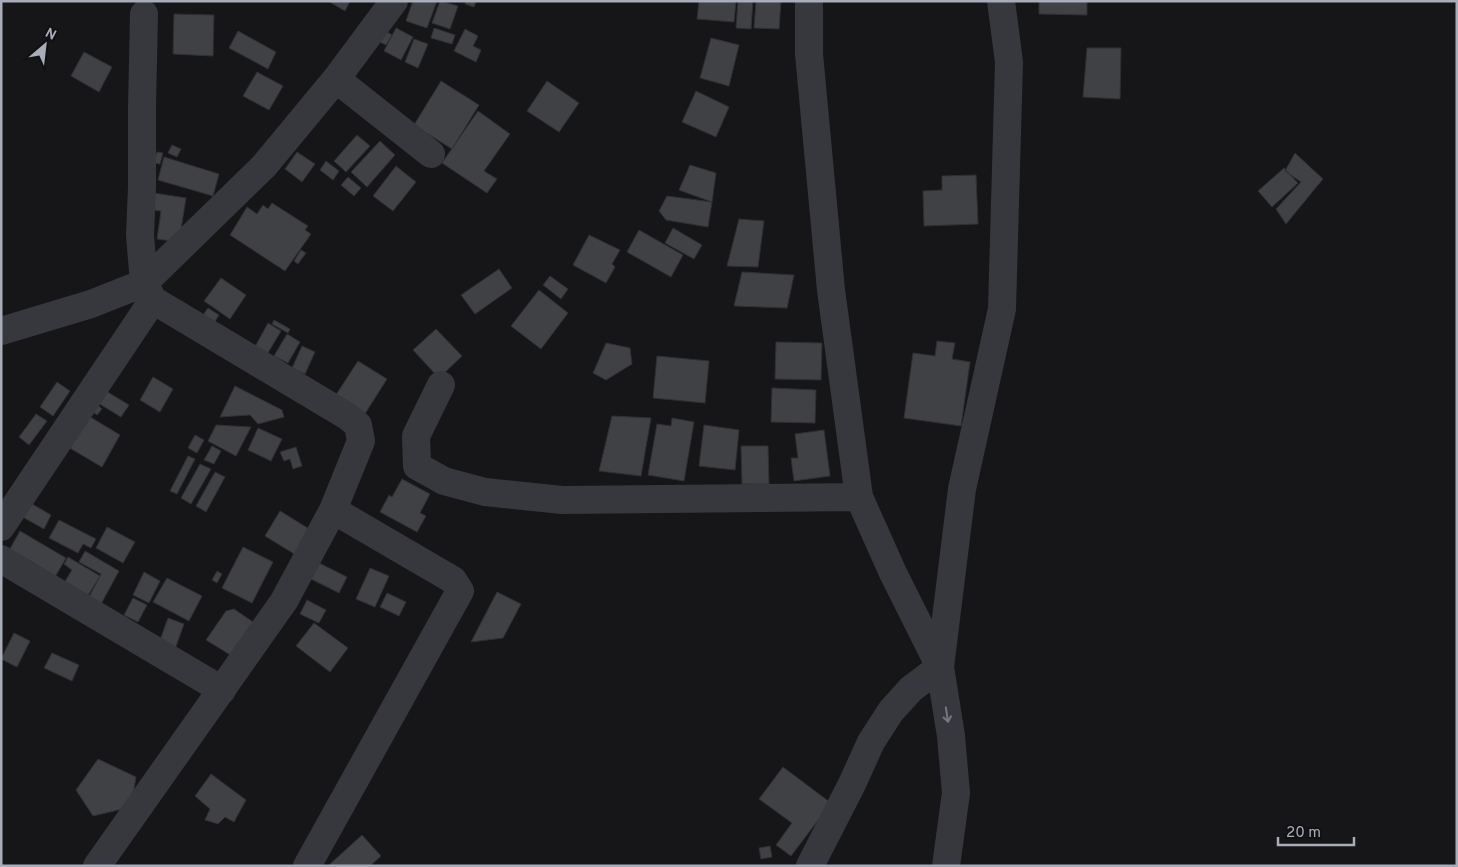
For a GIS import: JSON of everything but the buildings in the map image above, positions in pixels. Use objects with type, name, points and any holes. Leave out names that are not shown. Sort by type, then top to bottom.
[{"type":"street","points":[[1,527],[148,292],[264,166],[336,79],[394,1]]},
{"type":"street","points":[[809,1],[809,54],[831,290],[859,497],[893,573],[940,667]]},
{"type":"street","points":[[946,866],[956,793],[951,736],[940,667],[962,489],[1002,310],[1009,62],[1001,1]]},
{"type":"street","points":[[144,14],[140,235],[148,292]]},
{"type":"street","points":[[336,79],[431,154]]},
{"type":"street","points":[[1,332],[91,304],[148,292],[341,412],[358,425],[361,440],[332,510],[284,601],[97,866]]},
{"type":"street","points":[[441,385],[416,436],[417,466],[444,480],[485,492],[562,500],[859,497]]},
{"type":"street","points":[[307,866],[460,591],[453,580],[332,510]]},
{"type":"street","points":[[1,558],[222,690]]},
{"type":"street","points":[[810,866],[871,742],[891,711],[910,689],[940,667]]}]
